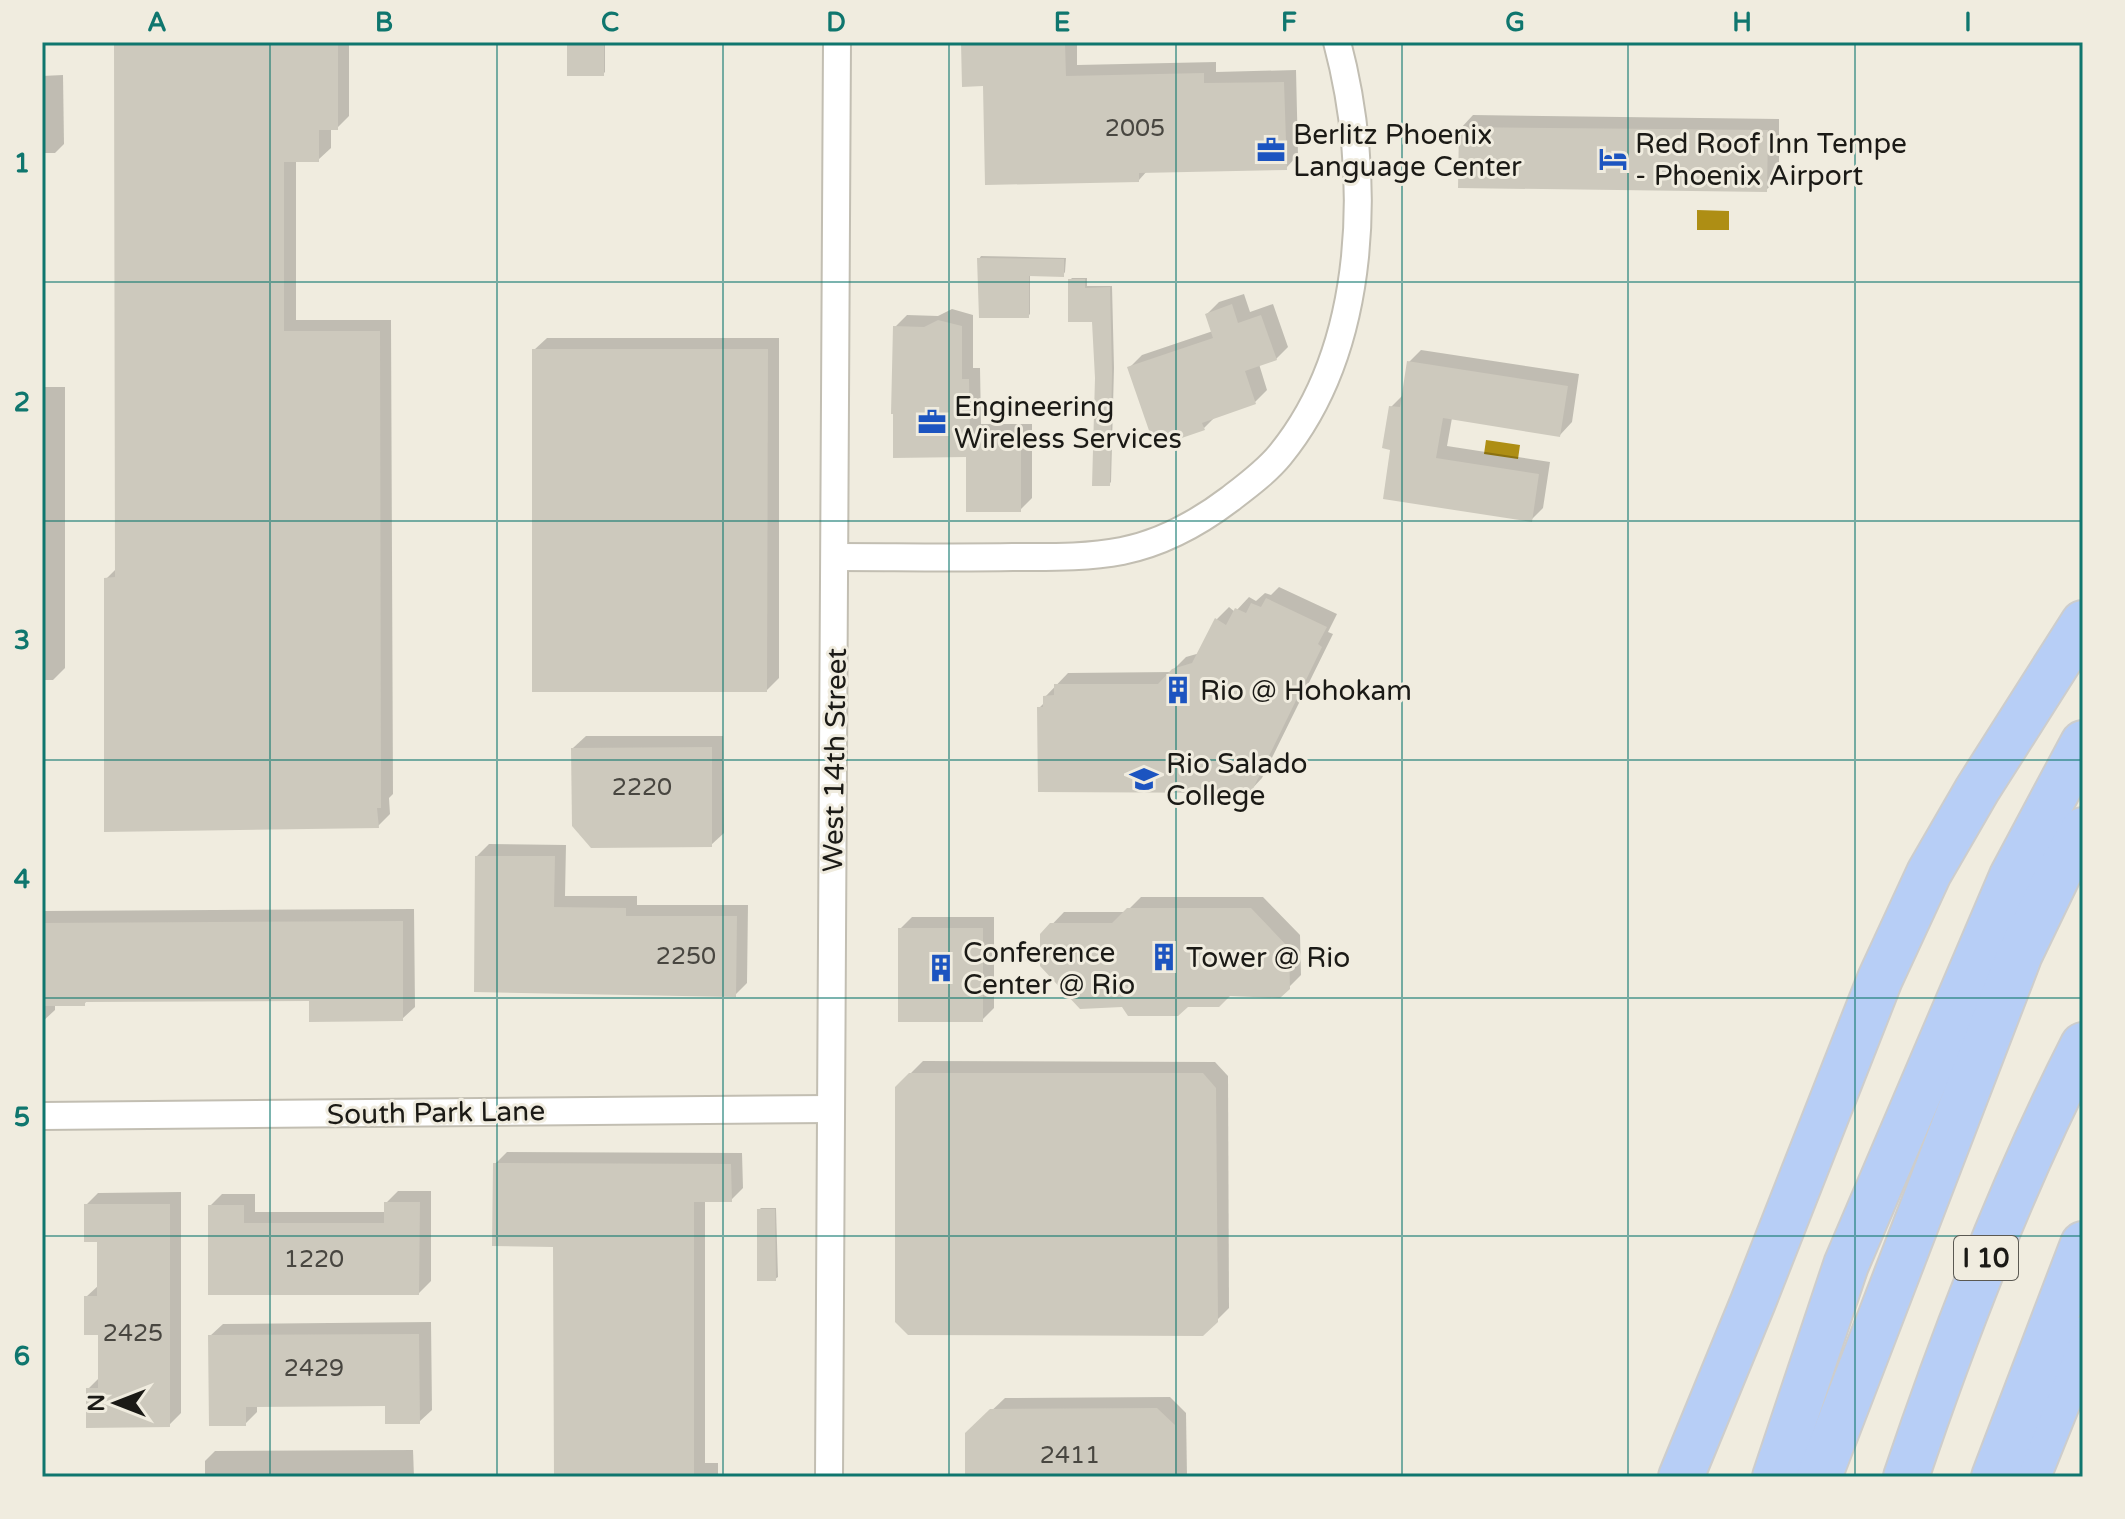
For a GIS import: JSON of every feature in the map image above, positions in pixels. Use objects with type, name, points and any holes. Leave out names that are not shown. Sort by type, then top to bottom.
[{"type":"highway","points":[[1681,1477],[1880,979],[1929,873],[1977,790],[2083,623]]},
{"type":"highway","points":[[1775,1477],[1846,1265],[2012,876],[2083,743]]},
{"type":"highway","points":[[1819,1477],[2020,954],[2083,830]]},
{"type":"highway","name":"I 10","points":[[1906,1477],[1971,1295],[2037,1136],[2083,1045]]},
{"type":"highway","points":[[2007,1473],[2083,1244]]},
{"type":"highway","points":[[2007,1473],[2083,1339]]},
{"type":"street","name":"West 14th Street","points":[[829,1477],[837,557],[837,42]]},
{"type":"street","points":[[837,557],[1077,557],[1123,551],[1167,538],[1207,517],[1248,486],[1278,457],[1326,379],[1343,327],[1354,269],[1354,131],[1337,42]]},
{"type":"street","name":"South Park Lane","points":[[42,1116],[830,1109]]},
{"type":"shaded area","points":[[1697,210],[1729,211],[1729,230],[1697,230]]},
{"type":"shaded area","points":[[1486,440],[1520,445],[1518,459],[1484,454]]},
{"type":"building","points":[[114,42],[338,42],[338,130],[319,130],[319,162],[284,162],[284,331],[380,331],[379,828],[104,832],[104,578],[115,577]]},
{"type":"building","points":[[567,42],[604,42],[604,76],[567,76]]},
{"type":"building","points":[[961,42],[1065,42],[1066,76],[1204,73],[1204,83],[1284,82],[1287,170],[1139,173],[1139,182],[985,185],[983,86],[962,87]]},
{"type":"building","name":"Red Roof Inn Tempe - Phoenix Airport","points":[[1459,127],[1768,130],[1767,192],[1458,188]]},
{"type":"building","points":[[977,258],[1064,259],[1064,277],[1029,276],[1029,318],[979,318]]},
{"type":"building","points":[[1068,279],[1085,279],[1085,288],[1110,287],[1110,486],[1092,486],[1095,378],[1092,322],[1068,322]]},
{"type":"building","points":[[1232,304],[1238,323],[1261,315],[1277,360],[1245,371],[1256,404],[1202,423],[1205,430],[1170,442],[1168,437],[1153,442],[1127,367],[1213,338],[1205,314]]},
{"type":"building","name":"Engineering Wireless Services","points":[[938,320],[962,326],[962,379],[969,379],[970,435],[1021,435],[1021,512],[966,512],[966,457],[893,458],[893,326],[924,327]]},
{"type":"building","points":[[532,349],[768,349],[767,692],[532,692]]},
{"type":"building","points":[[1407,361],[1568,386],[1560,437],[1443,418],[1436,458],[1539,474],[1532,522],[1383,499],[1390,450],[1382,448],[1389,406],[1400,407]]},
{"type":"building","name":"Rio @ Hohokam","points":[[1266,598],[1327,627],[1318,644],[1322,647],[1251,793],[1038,792],[1037,707],[1043,707],[1043,696],[1054,695],[1054,684],[1158,684],[1172,669],[1192,663],[1215,618],[1226,625],[1235,608],[1246,613],[1251,603],[1261,607]]},
{"type":"building","points":[[712,747],[712,847],[591,848],[572,826],[571,748]]},
{"type":"building","points":[[475,856],[555,856],[554,907],[626,908],[626,916],[737,916],[736,997],[474,992]]},
{"type":"building","name":"Tower @ Rio","points":[[1127,908],[1251,908],[1289,948],[1290,989],[1280,998],[1230,996],[1219,1007],[1188,1007],[1178,1016],[1128,1016],[1122,1007],[1080,1009],[1040,966],[1040,934],[1050,923],[1112,923]]},
{"type":"building","points":[[403,921],[403,1021],[309,1022],[309,1001],[85,1002],[85,1006],[42,1006],[42,923]]},
{"type":"building","name":"Conference Center @ Rio","points":[[898,928],[983,928],[983,1022],[898,1022]]},
{"type":"building","points":[[909,1073],[1203,1073],[1216,1088],[1218,1322],[1203,1336],[908,1335],[895,1322],[895,1087]]},
{"type":"building","points":[[493,1163],[731,1164],[732,1202],[694,1202],[694,1477],[554,1477],[553,1247],[492,1246]]},
{"type":"building","points":[[384,1202],[420,1202],[419,1295],[208,1295],[208,1205],[244,1205],[244,1223],[384,1223]]},
{"type":"building","points":[[84,1204],[170,1204],[170,1427],[86,1428],[86,1388],[98,1388],[98,1335],[84,1335],[84,1296],[97,1296],[97,1242],[84,1242]]},
{"type":"building","points":[[757,1209],[775,1209],[776,1281],[757,1281]]},
{"type":"building","points":[[419,1334],[420,1424],[385,1424],[385,1406],[246,1407],[246,1426],[209,1426],[208,1335]]},
{"type":"building","points":[[1157,1408],[1175,1425],[1175,1477],[965,1477],[965,1433],[990,1409]]},
{"type":"place","name":"Berlitz Phoenix Language Center","points":[[1271,150]]},
{"type":"place","name":"Red Roof Inn Tempe - Phoenix Airport","points":[[1613,159]]},
{"type":"place","name":"Engineering Wireless Services","points":[[932,422]]},
{"type":"place","name":"Rio @ Hohokam","points":[[1178,690]]},
{"type":"place","name":"Rio Salado College","points":[[1144,779]]},
{"type":"place","name":"Tower @ Rio","points":[[1164,957]]},
{"type":"place","name":"Conference Center @ Rio","points":[[941,968]]}]
